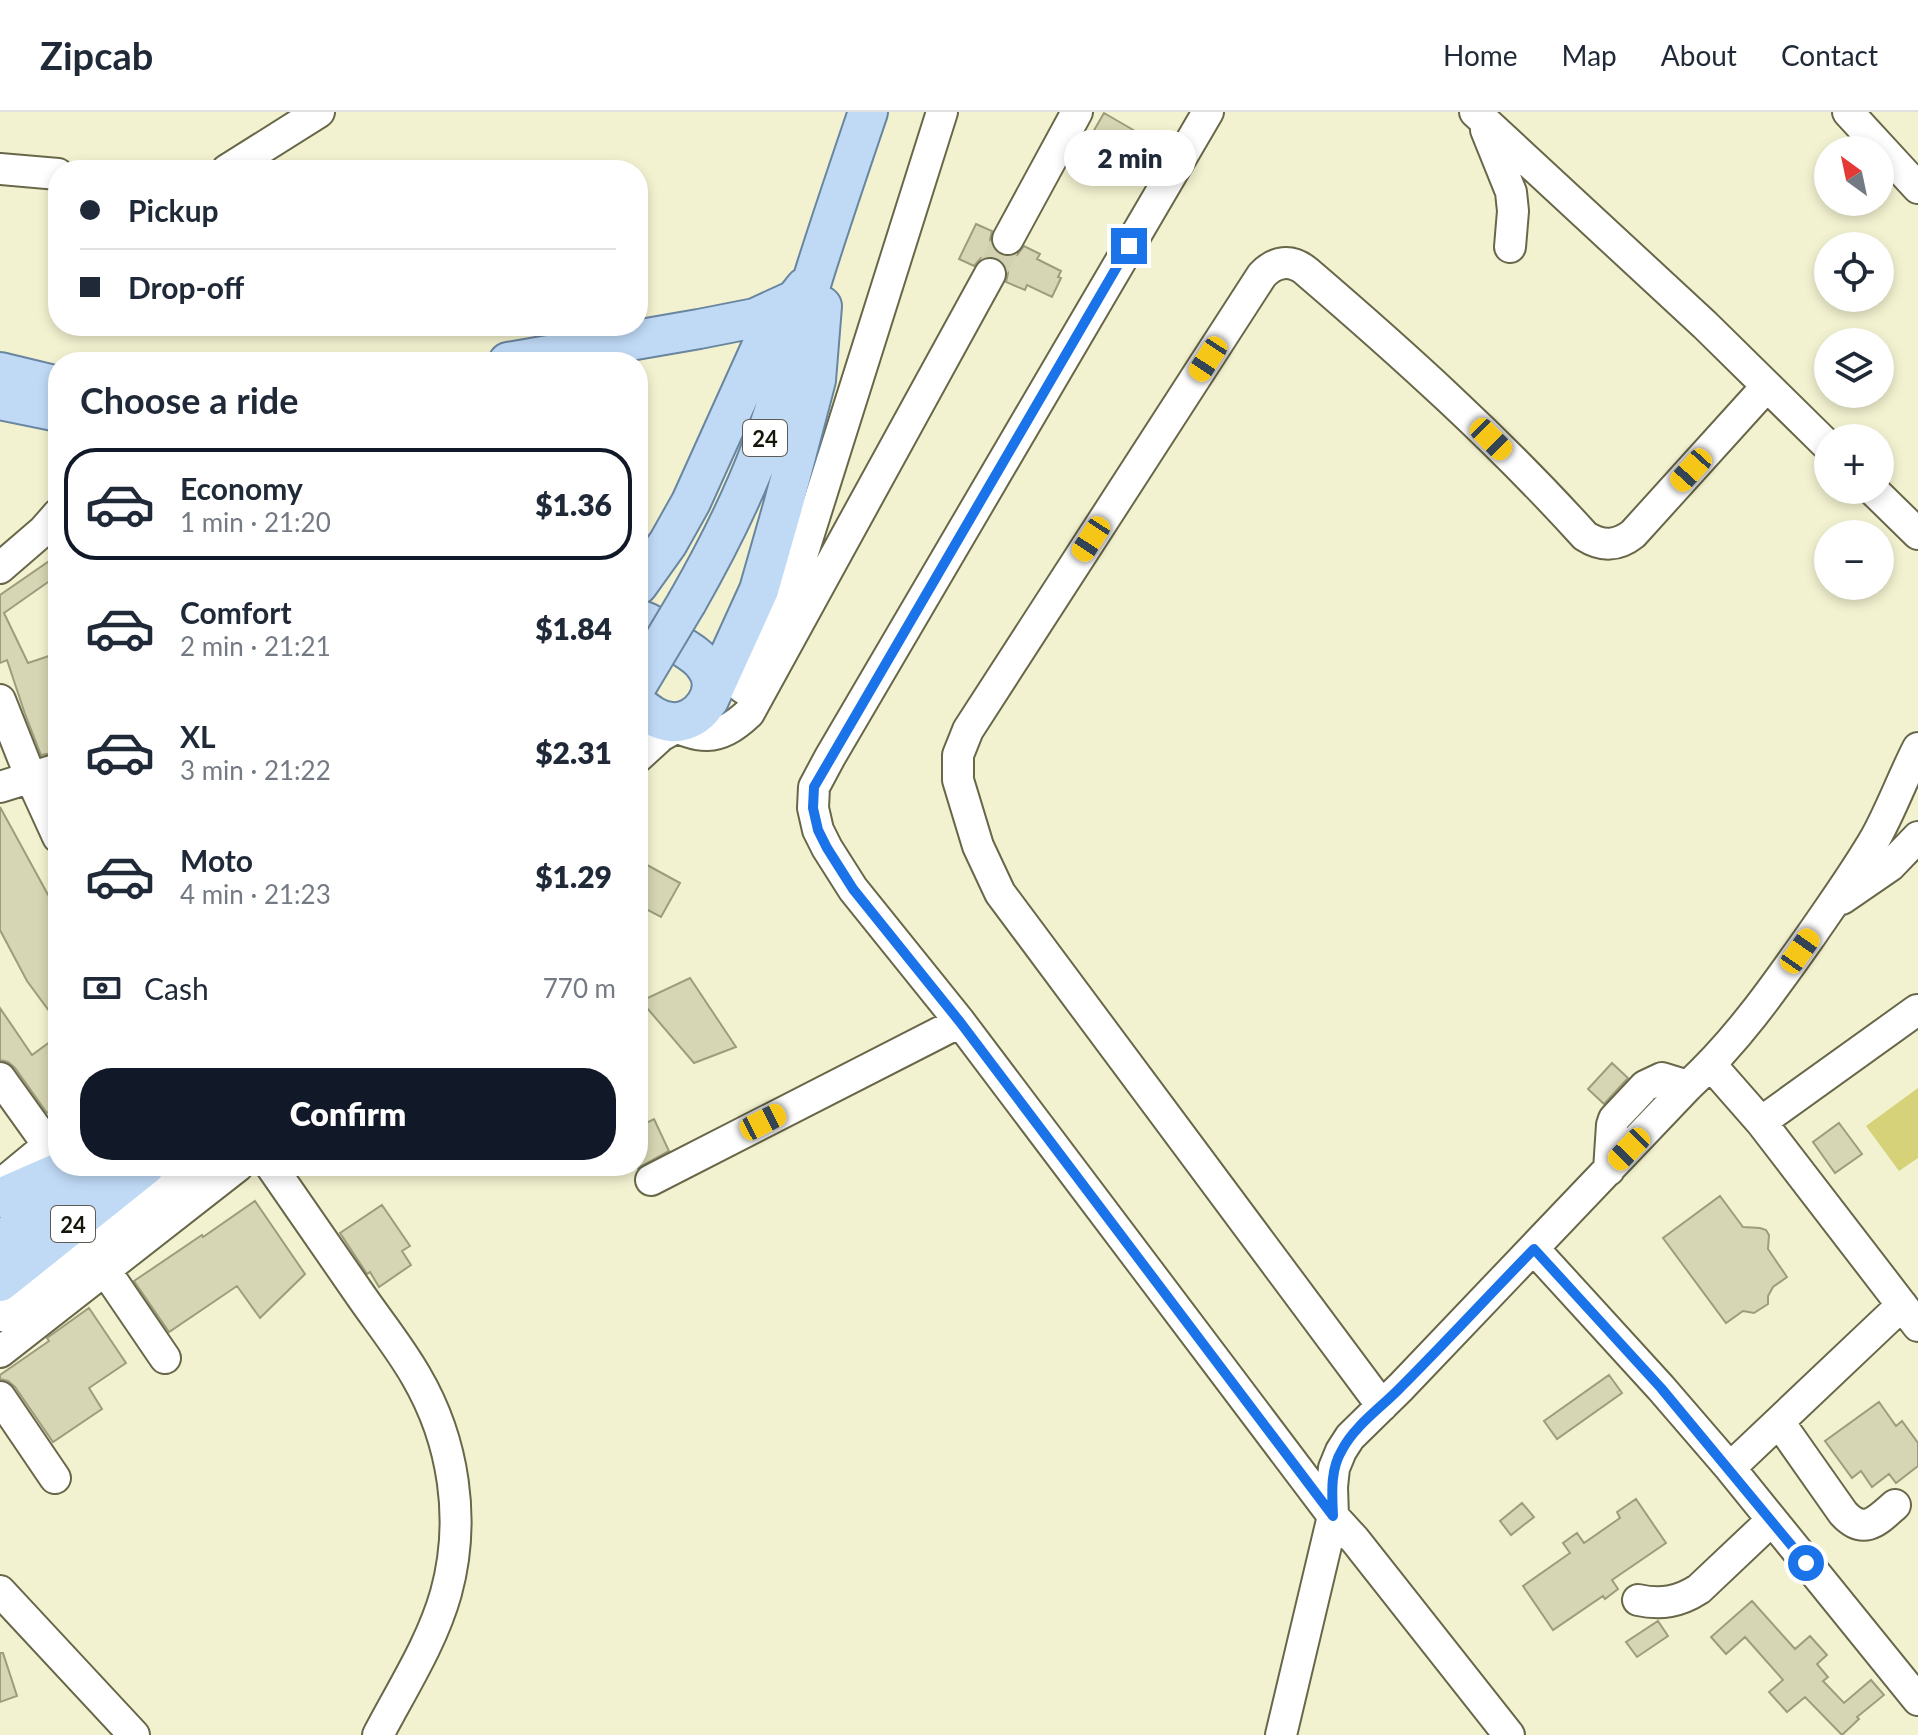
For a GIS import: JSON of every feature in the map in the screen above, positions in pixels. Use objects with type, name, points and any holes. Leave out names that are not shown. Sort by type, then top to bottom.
[{"type":"main road","name":"24","points":[[648,667],[714,553],[739,503],[760,450],[868,112]]},
{"type":"main road","points":[[648,623],[654,626],[700,699],[759,590],[783,506],[816,380],[822,302],[834,215]]},
{"type":"main road","points":[[648,571],[683,516],[766,336],[804,288],[818,263]]},
{"type":"main road","points":[[564,352],[755,318],[792,301]]},
{"type":"main road","points":[[0,372],[48,384]]},
{"type":"main road","points":[[0,400],[48,410]]},
{"type":"main road","points":[[0,1198],[48,1159]]},
{"type":"main road","name":"24","points":[[0,1243],[85,1176]]},
{"type":"main road","name":"24","points":[[0,1282],[135,1176]]},
{"type":"main road","points":[[124,1217],[143,1176]]},
{"type":"street","points":[[243,160],[319,112]]},
{"type":"street","points":[[648,748],[700,699],[789,597],[942,112]]},
{"type":"street","points":[[1008,239],[1077,112]]},
{"type":"street","points":[[1208,112],[814,787],[813,808],[818,830],[853,889],[960,1022],[1333,1516],[1509,1735]]},
{"type":"street","points":[[1848,112],[1918,188]]},
{"type":"street","points":[[1478,114],[1511,192],[1510,247]]},
{"type":"street","points":[[1478,114],[1705,325],[1814,432]]},
{"type":"street","points":[[0,169],[48,173]]},
{"type":"street","points":[[1382,1406],[1000,893],[981,854],[961,793],[957,768],[962,742],[1262,275],[1272,266],[1287,262],[1306,271],[1473,421],[1585,536],[1601,544],[1618,543],[1633,534],[1767,386]]},
{"type":"street","points":[[700,699],[990,274]]},
{"type":"street","points":[[1887,504],[1918,534]]},
{"type":"street","points":[[0,568],[48,525]]},
{"type":"street","points":[[0,700],[44,773],[0,787]]},
{"type":"street","points":[[1281,1735],[1333,1516],[1334,1468],[1350,1437],[1739,1033],[1831,907],[1877,835],[1918,748]]},
{"type":"street","points":[[1831,907],[1890,866],[1918,837]]},
{"type":"street","points":[[1761,1122],[1917,1010]]},
{"type":"street","points":[[651,1180],[960,1022]]},
{"type":"street","points":[[1711,1065],[1761,1122],[1910,1316],[1779,1422],[1730,1468]]},
{"type":"street","points":[[0,1078],[48,1135]]},
{"type":"street","points":[[0,1185],[48,1156]]},
{"type":"street","points":[[0,1316],[177,1176]]},
{"type":"street","points":[[0,1352],[225,1176]]},
{"type":"street","points":[[278,1176],[415,1374],[440,1425],[453,1480],[455,1537],[446,1593],[425,1646],[378,1735]]},
{"type":"street","points":[[1534,1249],[1730,1468],[1918,1700]]},
{"type":"street","points":[[105,1270],[165,1358]]},
{"type":"street","points":[[0,1397],[55,1478]]},
{"type":"street","points":[[1779,1422],[1852,1522],[1863,1525],[1874,1523],[1895,1505]]},
{"type":"street","points":[[1638,1600],[1663,1603],[1688,1596],[1772,1520]]},
{"type":"street","points":[[0,1591],[134,1735]]},
{"type":"shaded area","points":[[1918,1088],[1918,1158],[1899,1171],[1866,1126]]},
{"type":"building","points":[[1104,113],[1142,135],[1115,182],[1090,168],[1088,173],[1074,165]]},
{"type":"building","points":[[976,224],[992,231],[990,240],[999,254],[1008,257],[1017,255],[1024,246],[1040,254],[1037,259],[1061,271],[1052,297],[1027,285],[1025,290],[1006,282],[1006,265],[998,258],[981,258],[974,266],[959,259]]},
{"type":"building","points":[[48,562],[48,582],[4,613],[28,663],[48,656],[48,754],[41,755],[7,660],[0,663],[0,595]]},
{"type":"building","points":[[0,807],[48,895],[48,1009],[27,981],[0,930]]},
{"type":"building","points":[[648,865],[680,883],[661,917],[648,910]]},
{"type":"building","points":[[690,978],[736,1047],[694,1063],[648,1009],[648,998]]},
{"type":"building","points":[[0,1008],[32,1055],[48,1043],[48,1112],[15,1068],[0,1060]]},
{"type":"building","points":[[1612,1063],[1628,1078],[1604,1104],[1588,1089]]},
{"type":"building","points":[[654,1119],[669,1151],[648,1163],[648,1122]]},
{"type":"building","points":[[1839,1123],[1862,1154],[1835,1173],[1813,1142]]},
{"type":"building","points":[[1720,1196],[1743,1227],[1766,1230],[1769,1235],[1768,1249],[1787,1277],[1773,1287],[1768,1304],[1754,1313],[1743,1311],[1726,1323],[1663,1238]]},
{"type":"building","points":[[255,1201],[305,1274],[260,1318],[237,1286],[169,1332],[134,1281]]},
{"type":"building","points":[[382,1205],[410,1246],[402,1251],[411,1265],[379,1287],[340,1233]]},
{"type":"building","points":[[89,1308],[126,1363],[89,1388],[102,1409],[53,1442],[15,1387],[0,1379],[0,1375]]},
{"type":"building","points":[[1609,1375],[1622,1393],[1557,1439],[1544,1421]]},
{"type":"building","points":[[1879,1402],[1896,1426],[1902,1421],[1918,1443],[1918,1466],[1896,1483],[1889,1474],[1872,1487],[1861,1471],[1852,1478],[1825,1441]]},
{"type":"building","points":[[1636,1499],[1666,1543],[1612,1580],[1618,1589],[1553,1630],[1523,1586],[1570,1553],[1563,1543],[1577,1533],[1584,1543],[1620,1518],[1617,1512]]},
{"type":"building","points":[[1522,1503],[1534,1517],[1511,1535],[1500,1521]]},
{"type":"building","points":[[1752,1601],[1795,1649],[1810,1636],[1827,1655],[1817,1664],[1828,1677],[1823,1681],[1844,1703],[1871,1680],[1884,1695],[1857,1717],[1859,1719],[1842,1735],[1805,1697],[1787,1712],[1769,1692],[1783,1680],[1745,1637],[1726,1654],[1711,1637]]},
{"type":"building","points":[[1658,1621],[1668,1636],[1637,1657],[1626,1642]]},
{"type":"building","points":[[0,1653],[3,1653],[17,1696],[0,1702]]},
{"type":"tunnel","points":[[990,274],[1008,239]]},
{"type":"route","points":[[1129,246],[814,787],[813,808],[818,830],[827,848],[853,889],[960,1022],[1333,1516],[1334,1468],[1350,1437],[1534,1249],[1661,1388],[1806,1563]]}]
